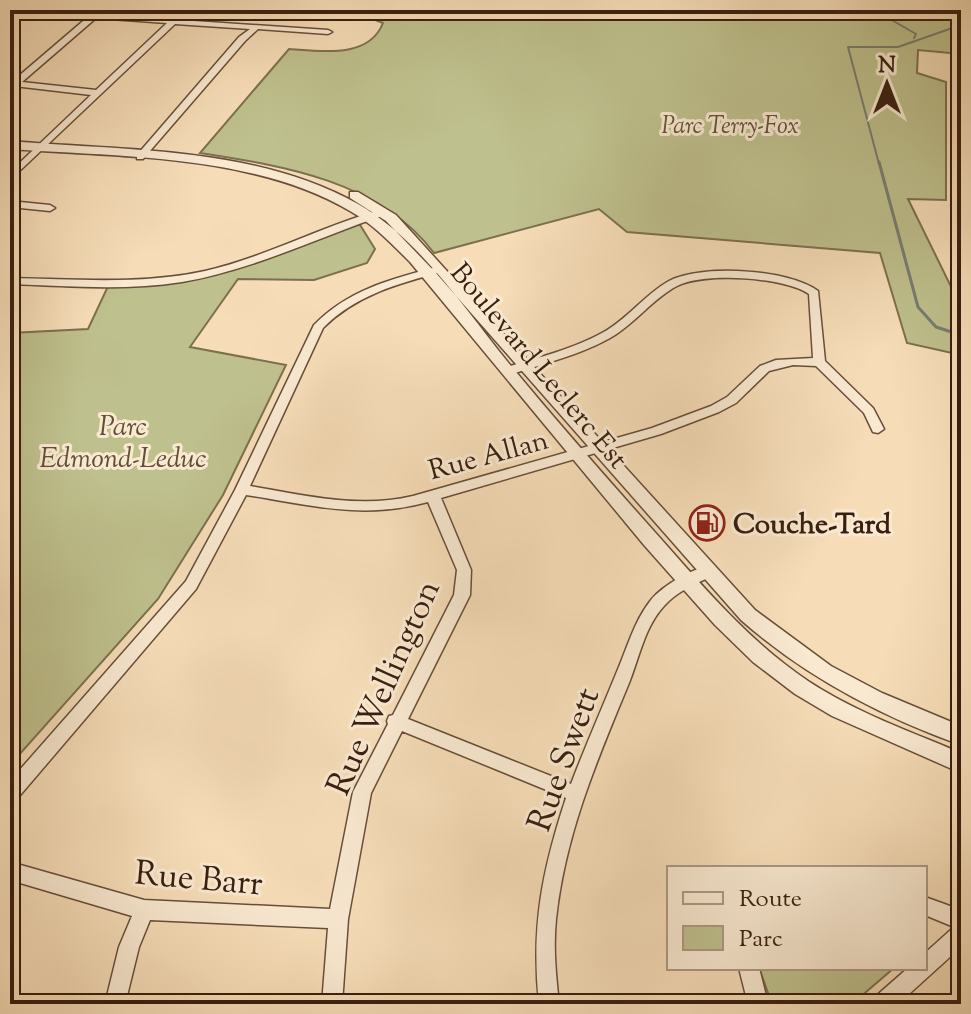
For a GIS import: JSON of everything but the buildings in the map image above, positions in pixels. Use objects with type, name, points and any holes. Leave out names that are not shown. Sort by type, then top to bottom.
[{"type":"street","points":[[10,177],[185,10]]},
{"type":"street","points":[[12,84],[98,13],[255,29],[328,32]]},
{"type":"street","points":[[143,154],[242,39],[255,29]]},
{"type":"street","points":[[12,84],[98,93]]},
{"type":"street","name":"Boulevard Leclerc Est","points":[[10,138],[44,145]]},
{"type":"street","name":"Boulevard Leclerc Est","points":[[10,145],[44,145],[205,160],[325,193],[376,215],[526,365],[748,615],[816,670],[859,695],[961,736]]},
{"type":"street","points":[[10,204],[50,208]]},
{"type":"street","points":[[10,281],[130,283],[181,279],[254,259],[376,215]]},
{"type":"street","points":[[10,794],[179,604],[242,490],[318,327],[335,307],[354,295],[433,271]]},
{"type":"street","name":"Boulevard Leclerc Est","points":[[433,271],[508,371],[578,455],[686,580],[749,644],[801,688],[848,715],[961,763]]},
{"type":"street","points":[[508,371],[614,331],[666,287],[685,279],[718,275],[810,286],[814,293],[819,362],[869,411],[878,429]]},
{"type":"street","name":"Rue Allan","points":[[242,490],[373,507],[432,494],[600,450],[717,408],[736,397],[757,370],[771,363],[791,360],[819,362]]},
{"type":"street","name":"Rue Wellington","points":[[332,1004],[338,919],[362,792],[395,721],[462,595],[464,570],[432,494]]},
{"type":"street","name":"Rue Swett","points":[[549,1004],[545,913],[597,740],[654,606],[686,580],[710,571]]},
{"type":"street","points":[[395,721],[578,795]]},
{"type":"street","name":"Rue Barr","points":[[10,871],[144,910],[338,919]]},
{"type":"street","points":[[927,907],[961,920]]},
{"type":"street","points":[[115,1004],[129,947],[144,910]]},
{"type":"street","points":[[927,964],[961,934]]},
{"type":"street","points":[[750,970],[758,1004]]},
{"type":"street","points":[[882,1004],[921,970]]},
{"type":"green space","name":"Parc Terry-Fox","points":[[350,10],[961,10],[961,54],[918,50],[917,73],[946,82],[946,200],[908,199],[961,307],[961,355],[907,343],[880,253],[627,232],[599,209],[434,253],[412,229],[358,193],[297,171],[200,153],[289,49],[329,51],[356,48],[376,35],[383,23]]},
{"type":"green space","name":"Parc Edmond-Leduc","points":[[357,220],[375,249],[367,263],[314,280],[238,279],[190,347],[286,365],[223,495],[158,599],[10,765],[10,333],[88,329],[110,282],[181,279],[223,269]]},
{"type":"green space","points":[[760,970],[892,970],[852,1004],[772,1004]]},
{"type":"waterway","points":[[888,10],[890,19],[916,34],[914,38]]},
{"type":"waterway","points":[[879,164],[848,47],[898,47],[961,25]]},
{"type":"waterway","points":[[879,162],[918,307],[936,327],[961,335]]},
{"type":"place","name":"Couche-Tard","points":[[707,523]]}]
